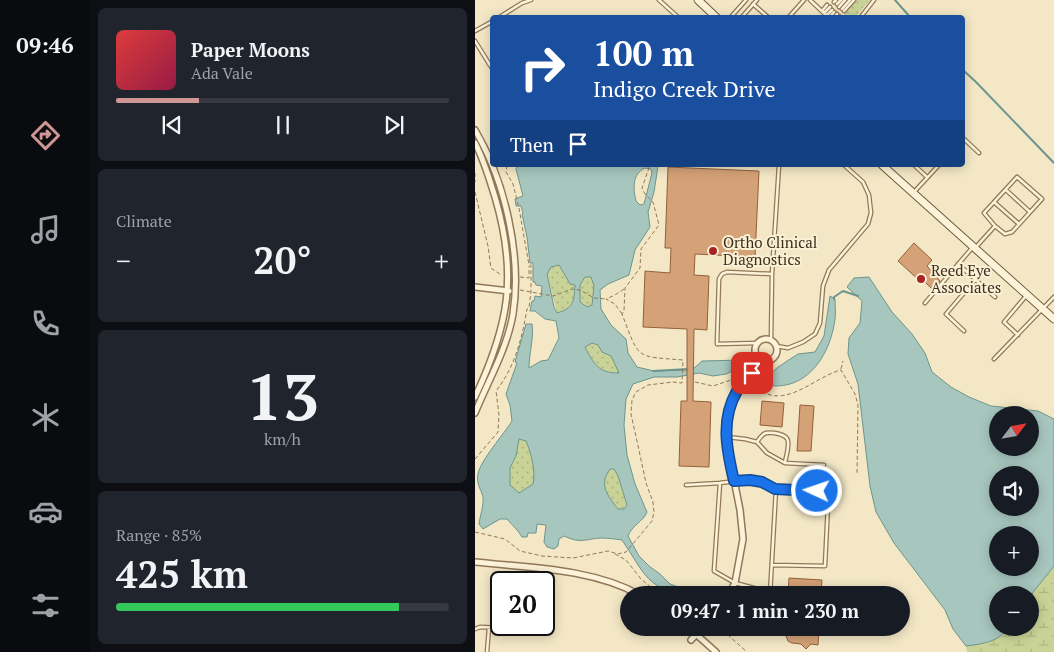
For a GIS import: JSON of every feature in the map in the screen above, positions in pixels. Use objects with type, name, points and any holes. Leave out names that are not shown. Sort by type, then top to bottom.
[{"type":"main road","points":[[698,0],[714,15]]},
{"type":"main road","points":[[884,167],[1054,319]]},
{"type":"street","points":[[475,130],[487,155],[503,225],[508,262],[504,320],[493,357],[475,397]]},
{"type":"street","points":[[475,143],[487,155]]},
{"type":"street","points":[[475,413],[507,335],[513,314],[515,291],[515,262],[510,226],[491,167]]},
{"type":"street","points":[[475,287],[515,291]]},
{"type":"street","points":[[763,340],[771,340],[776,346],[776,354],[773,359],[766,361],[759,358],[755,350],[758,343],[763,340]]},
{"type":"street","points":[[734,586],[743,539],[726,437],[728,416],[731,403],[738,389],[747,379],[759,358]]},
{"type":"street","points":[[475,562],[578,574],[620,587]]},
{"type":"street","points":[[691,640],[694,636]]},
{"type":"street","points":[[698,636],[716,652]]},
{"type":"lane","points":[[503,15],[522,3],[531,0]]},
{"type":"lane","points":[[659,0],[676,15]]},
{"type":"lane","points":[[744,15],[757,0]]},
{"type":"lane","points":[[791,15],[804,0]]},
{"type":"lane","points":[[809,0],[827,15]]},
{"type":"lane","points":[[837,4],[841,0]]},
{"type":"lane","points":[[837,4],[845,0]]},
{"type":"lane","points":[[837,4],[849,0]]},
{"type":"lane","points":[[837,4],[854,0]]},
{"type":"lane","points":[[862,15],[874,0]]},
{"type":"lane","points":[[732,15],[744,1]]},
{"type":"lane","points":[[753,4],[766,15]]},
{"type":"lane","points":[[827,15],[834,12]]},
{"type":"lane","points":[[827,15],[834,12]]},
{"type":"lane","points":[[475,31],[490,22]]},
{"type":"lane","points":[[475,41],[490,65]]},
{"type":"lane","points":[[965,140],[979,153]]},
{"type":"lane","points":[[771,340],[772,274],[779,167]]},
{"type":"lane","points":[[776,346],[788,348],[803,342],[815,334],[820,323],[823,286],[829,270],[868,224],[871,213],[869,195],[863,182],[846,167]]},
{"type":"lane","points":[[916,167],[927,177]]},
{"type":"lane","points":[[913,193],[937,167]]},
{"type":"lane","points":[[1017,177],[1042,199],[1012,232],[1005,234],[984,213],[1006,190],[1017,177]]},
{"type":"lane","points":[[1006,190],[1030,212]]},
{"type":"lane","points":[[994,202],[1019,224]]},
{"type":"lane","points":[[925,303],[958,264],[995,226]]},
{"type":"lane","points":[[958,264],[995,297]]},
{"type":"lane","points":[[758,343],[717,344],[719,279],[722,274],[727,272],[772,274]]},
{"type":"lane","points":[[964,330],[946,314],[975,280]]},
{"type":"lane","points":[[1018,335],[1004,322],[1027,295]]},
{"type":"lane","points":[[995,359],[1054,297]]},
{"type":"lane","points":[[757,442],[765,433],[781,434],[788,441],[785,463]]},
{"type":"lane","points":[[726,437],[757,442],[767,453],[785,463],[824,465]]},
{"type":"lane","points":[[686,485],[720,484],[750,480],[762,482],[775,489],[824,493],[828,504],[825,566],[772,565]]},
{"type":"lane","points":[[720,484],[714,571],[735,583],[745,586]]},
{"type":"lane","points":[[771,586],[775,489]]},
{"type":"lane","points":[[475,629],[480,627],[489,628],[487,652]]},
{"type":"path","points":[[507,167],[506,172],[517,194],[519,208]]},
{"type":"path","points":[[528,291],[553,296],[572,290],[580,290],[594,298],[606,299],[615,296],[625,288],[639,268],[641,249],[659,225],[653,202],[642,188],[649,167]]},
{"type":"path","points":[[475,173],[475,182]]},
{"type":"path","points":[[475,192],[491,268],[494,272],[504,277]]},
{"type":"path","points":[[520,277],[529,278],[529,265]]},
{"type":"path","points":[[622,314],[624,311],[625,288]]},
{"type":"path","points":[[475,532],[505,539],[521,551],[542,556],[573,558],[608,552],[626,552],[652,521],[654,512],[631,414],[632,400],[636,392],[649,385],[673,382],[682,383],[683,360],[655,359],[639,353],[633,344],[622,314],[615,304],[606,299]]},
{"type":"path","points":[[843,361],[841,370],[855,394],[858,404],[857,474]]},
{"type":"path","points":[[695,382],[713,386],[741,377],[747,379],[765,393],[782,396],[794,393],[830,373],[841,370]]},
{"type":"path","points":[[475,536],[479,534]]},
{"type":"path","points":[[615,553],[626,560],[641,580],[649,586]]},
{"type":"path","points":[[729,636],[747,652]]},
{"type":"green space","points":[[856,0],[870,0],[857,15],[844,15]]},
{"type":"green space","points":[[560,265],[566,277],[575,285],[572,303],[567,309],[557,313],[547,274],[551,267]]},
{"type":"green space","points":[[585,277],[592,277],[594,286],[592,305],[587,307],[580,302],[580,285]]},
{"type":"green space","points":[[592,343],[598,345],[602,352],[611,356],[620,373],[607,371],[594,363],[585,347]]},
{"type":"green space","points":[[519,439],[526,441],[534,469],[534,480],[532,486],[519,493],[510,485],[510,468],[516,456]]},
{"type":"green space","points":[[610,469],[614,469],[618,476],[627,505],[624,509],[618,509],[606,490],[605,480]]},
{"type":"green space","points":[[1054,566],[1054,652],[967,652],[966,646],[968,642],[1002,636],[1039,636],[1038,586]]},
{"type":"water","points":[[517,167],[658,167],[654,192],[648,212],[650,227],[635,250],[629,275],[608,284],[600,290],[601,309],[611,325],[626,339],[628,353],[637,367],[654,371],[692,370],[702,361],[743,360],[748,366],[746,370],[743,368],[737,369],[726,374],[713,376],[699,373],[677,377],[654,377],[633,384],[626,399],[624,425],[627,455],[635,484],[647,512],[628,536],[639,556],[670,584],[676,586],[658,586],[649,579],[622,540],[601,538],[579,540],[564,536],[559,539],[558,546],[554,549],[547,547],[544,542],[546,525],[537,524],[536,533],[528,533],[527,537],[522,537],[507,519],[500,519],[483,529],[479,524],[483,497],[478,484],[478,474],[488,455],[512,421],[510,405],[506,394],[517,363],[515,362],[526,324],[532,324],[529,368],[541,361],[548,360],[559,338],[556,321],[545,319],[535,311],[530,311],[535,296],[541,297],[542,286],[536,285],[533,282],[533,263],[530,263],[523,213],[521,206],[516,206],[515,199],[523,196]],"holes":[[[645,168],[651,169],[652,173],[644,204],[640,205],[636,201],[634,191],[636,178]],[[559,265],[570,284],[575,285],[572,303],[567,309],[557,313],[547,274],[551,267]],[[585,277],[591,277],[594,286],[592,305],[587,307],[580,302],[580,285]],[[592,343],[598,345],[602,352],[611,356],[619,373],[612,373],[597,366],[585,347]],[[519,439],[526,441],[534,473],[533,484],[519,493],[510,485],[510,468],[516,456]],[[610,469],[614,469],[618,476],[627,505],[624,509],[618,509],[606,490],[605,480]]]},
{"type":"water","points":[[869,277],[892,312],[912,334],[925,353],[932,372],[951,387],[991,406],[989,406],[989,456],[1039,456],[1039,412],[1054,419],[1054,566],[1038,586],[989,586],[989,636],[1000,636],[990,642],[966,646],[953,629],[945,610],[894,543],[876,512],[870,486],[858,384],[848,354],[849,338],[860,323],[862,301],[847,287],[854,278]]},
{"type":"water","points":[[830,296],[835,299],[835,319],[832,333],[821,360],[802,379],[790,384],[776,386],[761,384],[757,379],[759,375],[767,377],[798,354],[815,352],[824,336]]},
{"type":"building","name":"Ortho Clinical Diagnostics","points":[[668,167],[759,171],[755,257],[695,254],[694,275],[709,276],[707,330],[694,329],[693,401],[711,402],[709,467],[679,466],[681,401],[687,401],[687,329],[643,327],[645,271],[670,273],[671,248],[665,248]]},
{"type":"building","points":[[914,243],[932,260],[927,266],[940,281],[932,289],[924,281],[922,283],[898,261]]},
{"type":"building","points":[[762,401],[784,403],[782,427],[760,425]]},
{"type":"building","points":[[800,405],[814,406],[811,451],[797,451]]},
{"type":"building","points":[[789,578],[822,580],[822,586],[789,586]]},
{"type":"building","points":[[786,636],[819,636],[818,645],[811,644],[806,649],[801,644],[788,641]]},
{"type":"waterway","points":[[895,0],[908,15]]},
{"type":"waterway","points":[[965,72],[1054,163]]},
{"type":"waterway","points":[[834,299],[843,291],[858,296]]},
{"type":"waterway","points":[[653,371],[688,369]]},
{"type":"place","name":"Ortho Clinical Diagnostics","points":[[713,251]]},
{"type":"place","name":"Reed Eye Associates","points":[[921,279]]},
{"type":"route","points":[[752,373],[738,389],[731,403],[728,416],[727,444],[734,481],[750,480],[762,482],[775,489],[817,491]]}]
